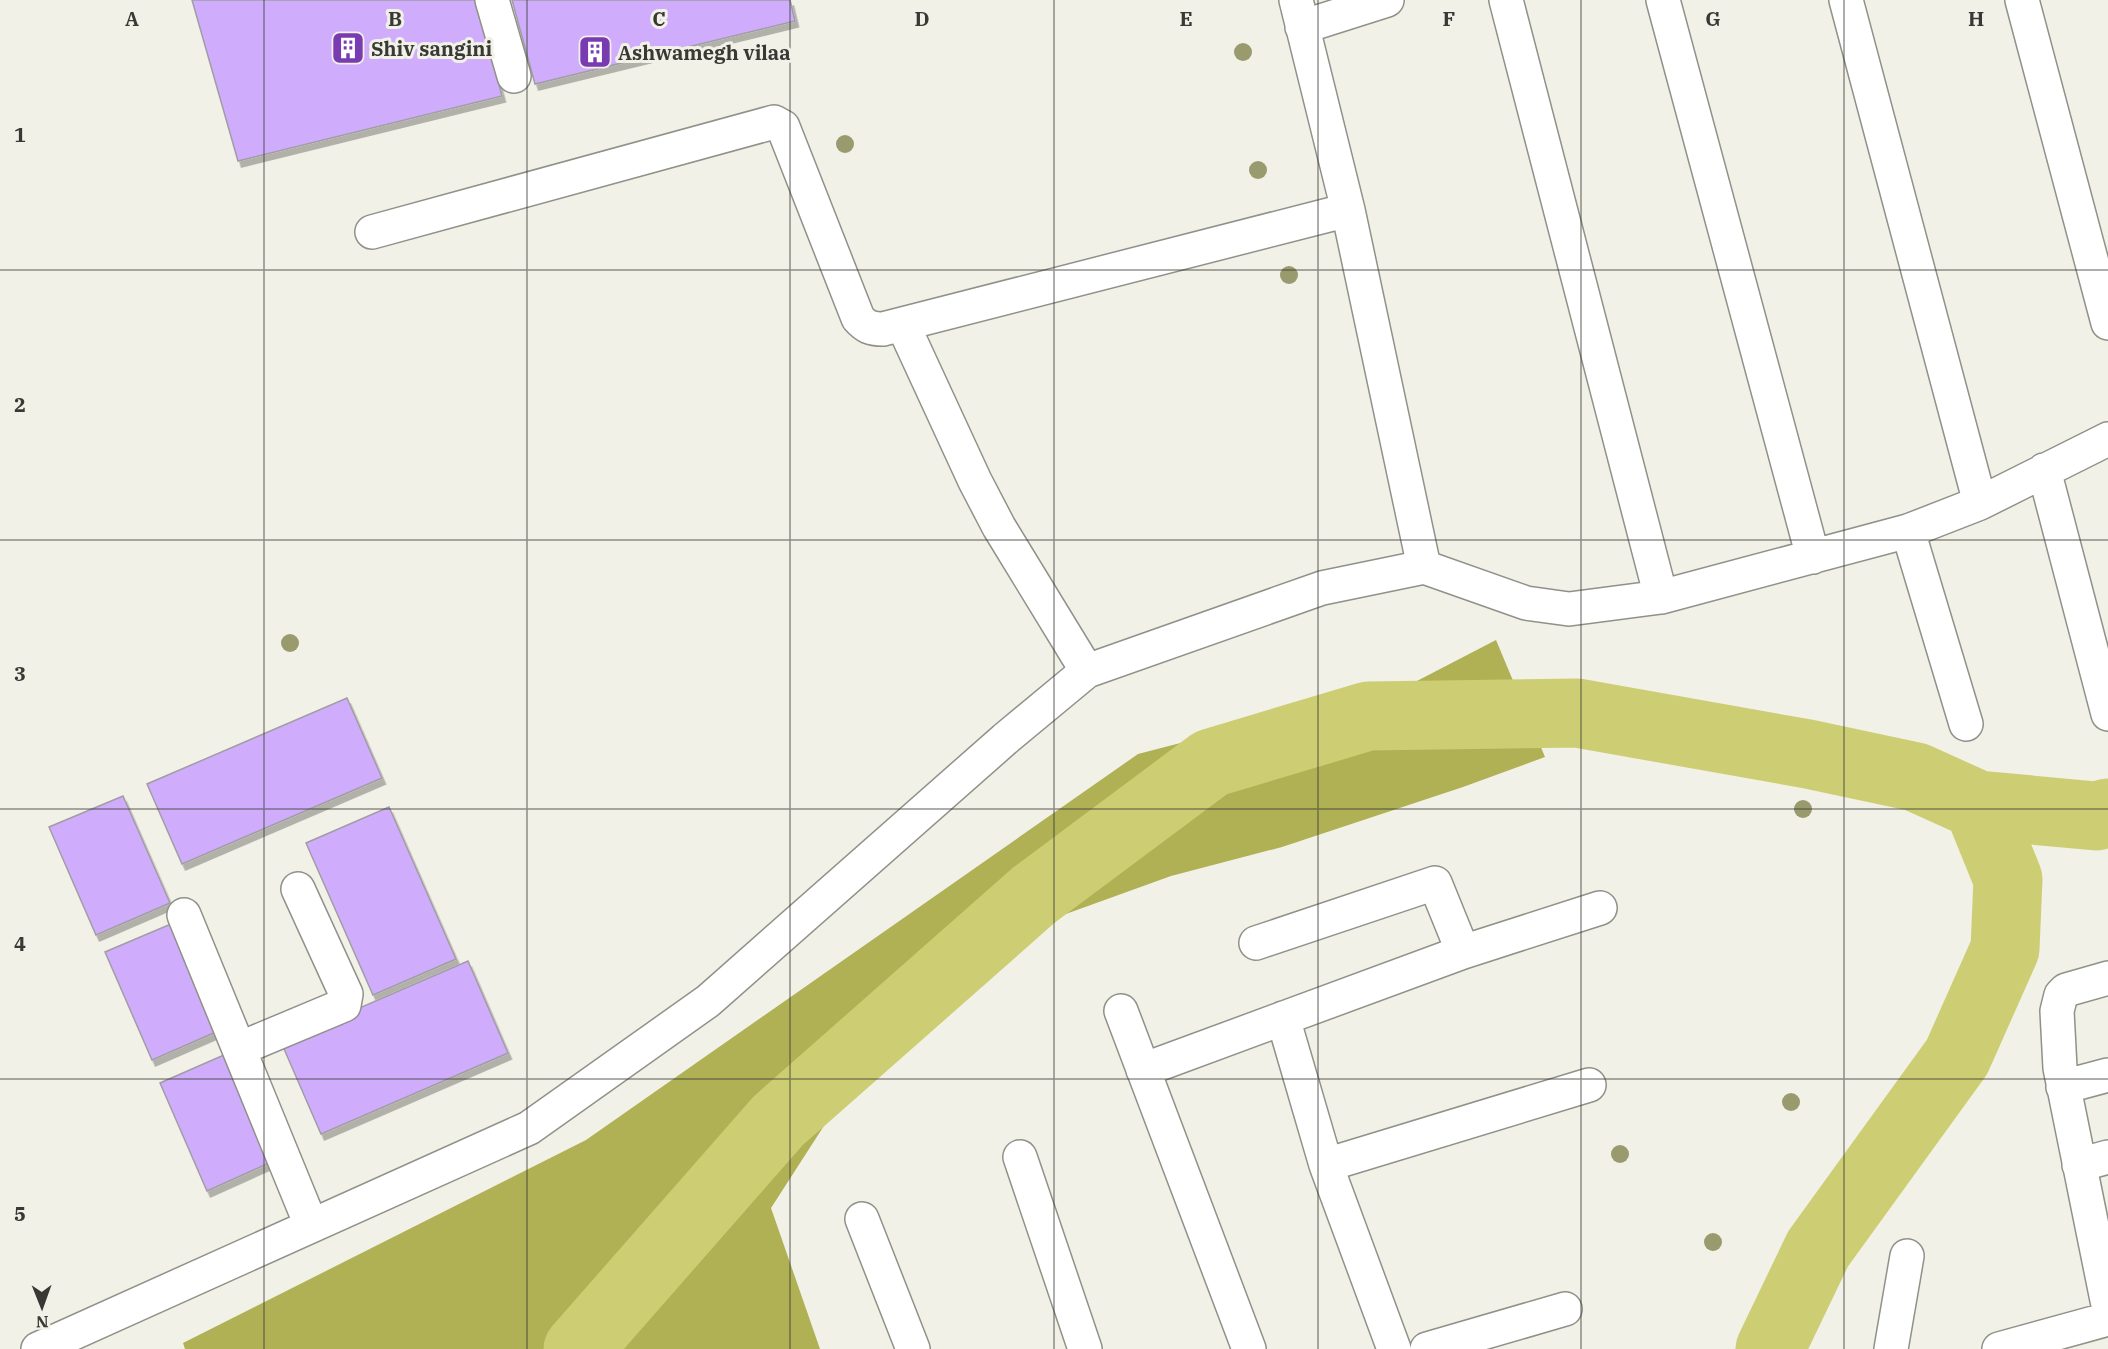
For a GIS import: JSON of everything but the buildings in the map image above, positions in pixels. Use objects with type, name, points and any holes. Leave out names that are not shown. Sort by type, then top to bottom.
[{"type":"street","points":[[492,0],[514,76]]},
{"type":"street","points":[[1388,0],[1299,14],[1348,210],[1424,567]]},
{"type":"street","points":[[1506,0],[1661,597]]},
{"type":"street","points":[[1663,0],[1813,557]]},
{"type":"street","points":[[1846,0],[1980,503]]},
{"type":"street","points":[[2022,0],[2108,322]]},
{"type":"street","points":[[372,232],[774,122],[783,127],[858,318],[865,326],[872,329],[883,329],[1348,210]]},
{"type":"street","points":[[903,325],[975,481],[999,527],[1088,671]]},
{"type":"street","points":[[38,1349],[529,1128],[699,1008],[1005,739],[1088,671],[1322,588],[1424,567],[1526,603],[1569,609],[1661,597],[1908,531],[1980,503],[2108,439]]},
{"type":"street","points":[[2044,470],[2108,714]]},
{"type":"street","points":[[1908,531],[1966,724]]},
{"type":"street","points":[[1256,943],[1435,883],[1463,952]]},
{"type":"street","points":[[239,1050],[344,1005],[346,1001],[346,994],[298,889]]},
{"type":"street","points":[[1143,1070],[1463,952],[1600,908]]},
{"type":"street","points":[[184,915],[311,1226]]},
{"type":"street","points":[[2108,978],[2066,990],[2061,995],[2057,1011],[2063,1087],[2093,1161],[2108,1305]]},
{"type":"street","points":[[1121,1011],[1249,1349]]},
{"type":"street","points":[[1283,1018],[1326,1165],[1394,1349]]},
{"type":"street","points":[[2063,1087],[2108,1075]]},
{"type":"street","points":[[1326,1165],[1588,1085]]},
{"type":"street","points":[[1020,1157],[1085,1349]]},
{"type":"street","points":[[862,1219],[913,1349]]},
{"type":"street","points":[[1891,1349],[1907,1257]]},
{"type":"street","points":[[1427,1349],[1564,1309]]},
{"type":"street","points":[[1999,1349],[2108,1319]]},
{"type":"shaded area","points":[[1496,640],[1545,757],[1463,787],[1282,847],[1171,876],[1008,935],[929,1025],[829,1118],[771,1208],[820,1349],[185,1349],[183,1343],[586,1140],[1138,754],[1415,682]]},
{"type":"waterway","points":[[578,1349],[778,1121],[1034,895],[1211,763],[1368,716],[1577,713],[1808,754],[1916,777],[1978,805],[2008,879],[2005,949],[1957,1057],[1818,1249],[1770,1349]]},
{"type":"waterway","points":[[1978,805],[2096,816],[2108,813]]},
{"type":"place","name":"Shiv sangini","points":[[348,48]]},
{"type":"place","name":"Ashwamegh vilaa","points":[[595,52]]}]
